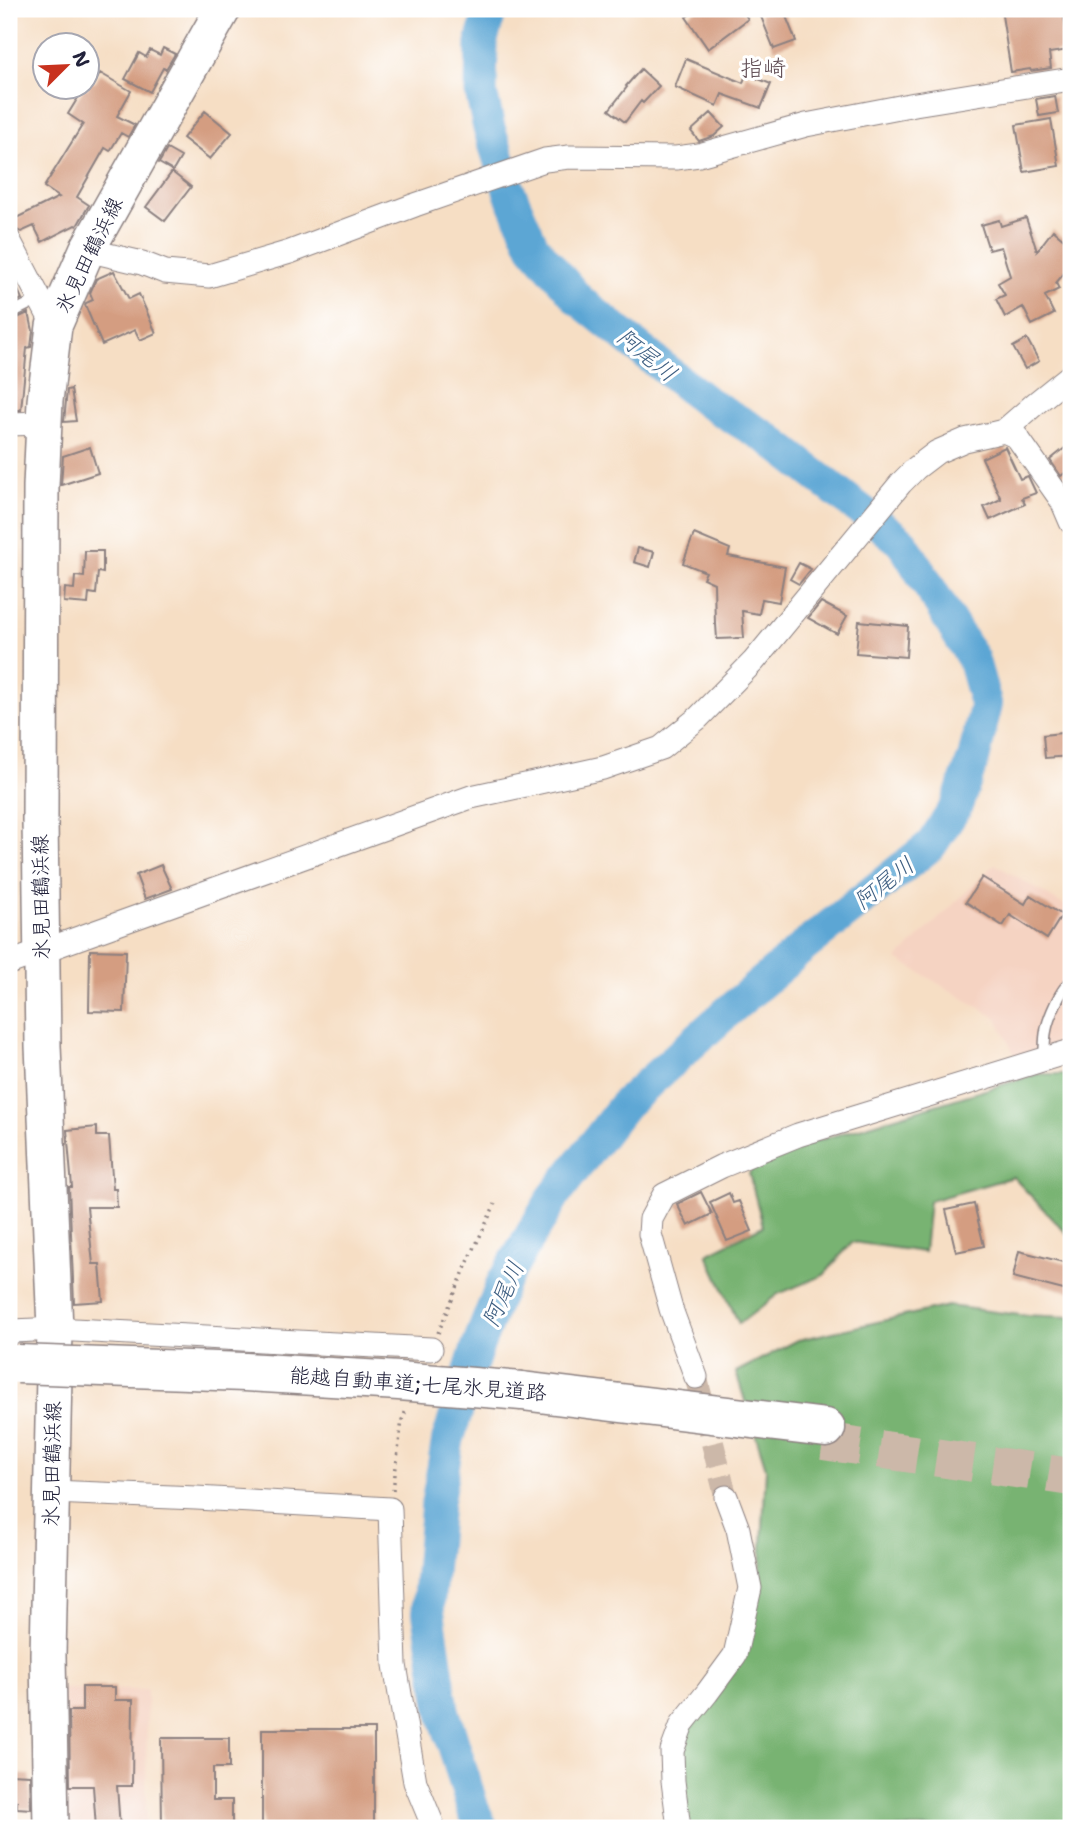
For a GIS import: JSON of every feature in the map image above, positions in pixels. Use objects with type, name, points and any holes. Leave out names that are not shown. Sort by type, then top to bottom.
[{"type":"highway","name":"能越自動車道;七尾氷見道路","points":[[13,1363],[245,1384],[521,1397],[617,1413],[825,1434]]},
{"type":"main road","name":"氷見田鶴浜線","points":[[51,1828],[48,1655],[55,1329],[43,1046],[40,819],[40,486],[47,312],[87,250],[223,9]]},
{"type":"street","points":[[87,250],[142,263],[165,272],[209,276],[290,252],[545,160],[569,157],[676,158],[699,155],[806,125],[1071,79]]},
{"type":"street","points":[[9,240],[47,312]]},
{"type":"street","points":[[9,964],[471,797],[603,768],[661,748],[698,718],[754,661],[916,468],[937,452],[965,440],[1003,431],[1071,375]]},
{"type":"street","points":[[9,424],[44,423]]},
{"type":"street","points":[[1003,431],[1017,437],[1062,501],[1071,522]]},
{"type":"street","points":[[695,1377],[671,1308],[650,1234],[650,1219],[664,1195],[722,1166],[798,1135],[1071,1051]]},
{"type":"street","points":[[13,1363],[14,1331],[55,1329],[431,1349]]},
{"type":"street","points":[[51,1492],[390,1509],[395,1665],[415,1782],[434,1828]]},
{"type":"street","points":[[679,1828],[672,1751],[682,1724],[735,1655],[750,1588],[738,1528],[726,1497]]},
{"type":"lane","points":[[9,314],[47,312]]},
{"type":"lane","points":[[1044,1059],[1046,1030],[1054,1007],[1066,984],[1071,982]]},
{"type":"shaded area","points":[[995,864],[1071,909],[1071,1039],[1015,1056],[997,1018],[897,959]]},
{"type":"shaded area","points":[[60,1689],[147,1690],[146,1828],[62,1828]]},
{"type":"green space","points":[[1038,1074],[1071,1074],[1071,1238],[1013,1177],[929,1201],[924,1252],[852,1242],[824,1275],[778,1294],[739,1324],[707,1254],[763,1226],[749,1173],[767,1156]]},
{"type":"green space","points":[[948,1306],[1020,1315],[1071,1317],[1071,1828],[687,1828],[683,1769],[687,1733],[744,1656],[761,1565],[766,1468],[736,1372],[798,1340]]},
{"type":"building","points":[[697,9],[741,9],[748,19],[708,49],[686,17]]},
{"type":"building","points":[[783,9],[796,41],[774,49],[760,14]]},
{"type":"building","points":[[1001,9],[1063,9],[1069,50],[1049,53],[1051,68],[1011,72]]},
{"type":"building","points":[[163,48],[175,54],[166,69],[163,68],[150,92],[125,79],[139,53],[146,57],[150,50],[160,55]]},
{"type":"building","points":[[686,59],[743,83],[746,74],[771,84],[761,108],[722,94],[717,106],[675,87]]},
{"type":"building","points":[[641,69],[659,86],[643,103],[641,101],[625,122],[609,110]]},
{"type":"building","points":[[102,74],[131,91],[117,116],[135,125],[128,137],[121,133],[110,151],[105,148],[77,197],[89,205],[77,226],[42,242],[34,226],[21,232],[12,227],[10,221],[59,197],[44,187],[83,124],[68,114],[75,102],[102,102]]},
{"type":"building","points":[[1055,96],[1058,113],[1039,116],[1036,99]]},
{"type":"building","points":[[205,111],[232,133],[210,159],[183,138]]},
{"type":"building","points":[[711,113],[724,127],[714,136],[699,141],[691,131]]},
{"type":"building","points":[[1051,119],[1059,166],[1024,172],[1016,125]]},
{"type":"building","points":[[167,149],[181,157],[173,171],[159,163]]},
{"type":"building","points":[[172,172],[191,187],[165,221],[146,207]]},
{"type":"building","points":[[1026,218],[1037,251],[1053,230],[1071,245],[1071,265],[1056,283],[1059,289],[1045,296],[1054,314],[1032,325],[1023,307],[1005,317],[996,299],[1005,295],[998,283],[1010,276],[1001,247],[989,250],[981,225],[999,220],[1001,226]]},
{"type":"building","points":[[9,270],[22,299],[9,305]]},
{"type":"building","points":[[114,271],[129,299],[139,294],[156,333],[140,340],[135,330],[102,345],[85,305],[93,300],[90,293],[96,279]]},
{"type":"building","points":[[28,313],[33,331],[31,347],[27,348],[21,410],[9,410],[9,322]]},
{"type":"building","points":[[1027,339],[1039,361],[1025,369],[1013,347]]},
{"type":"building","points":[[71,389],[76,421],[64,422],[67,390]]},
{"type":"building","points":[[1071,443],[1071,468],[1061,476],[1050,460]]},
{"type":"building","points":[[90,447],[98,473],[61,485],[63,456]]},
{"type":"building","points":[[1005,447],[1020,479],[1028,476],[1036,493],[1022,498],[1025,504],[990,520],[984,507],[1001,499],[982,458]]},
{"type":"building","points":[[694,534],[730,549],[728,556],[785,567],[779,602],[762,599],[759,614],[742,611],[744,638],[717,639],[714,583],[703,578],[706,572],[683,563]]},
{"type":"building","points":[[638,548],[654,552],[650,567],[634,562]]},
{"type":"building","points":[[85,551],[103,551],[103,573],[98,572],[96,594],[89,593],[88,604],[64,602],[65,588],[74,589],[75,576],[84,577]]},
{"type":"building","points":[[799,563],[811,569],[799,584],[790,579]]},
{"type":"building","points":[[821,602],[847,616],[837,634],[808,618]]},
{"type":"building","points":[[859,621],[908,626],[906,657],[856,653]]},
{"type":"building","points":[[1071,732],[1071,756],[1045,758],[1043,735]]},
{"type":"building","points":[[161,865],[172,889],[145,899],[136,875]]},
{"type":"building","points":[[982,877],[1025,904],[1030,895],[1062,915],[1047,939],[1010,915],[1003,926],[966,902]]},
{"type":"building","points":[[90,950],[126,951],[124,1012],[89,1011]]},
{"type":"building","points":[[97,1127],[97,1136],[109,1136],[117,1207],[87,1207],[93,1264],[100,1264],[103,1301],[74,1303],[69,1187],[72,1187],[67,1130]]},
{"type":"building","points":[[701,1192],[712,1214],[688,1226],[677,1204]]},
{"type":"building","points":[[729,1193],[733,1203],[739,1201],[752,1231],[727,1241],[710,1202]]},
{"type":"building","points":[[974,1204],[984,1246],[956,1252],[946,1210]]},
{"type":"building","points":[[1019,1251],[1071,1264],[1071,1292],[1013,1277]]},
{"type":"building","points":[[82,1687],[115,1687],[115,1700],[133,1700],[132,1786],[117,1786],[120,1828],[96,1828],[93,1786],[70,1786],[69,1711],[82,1711]]},
{"type":"building","points":[[262,1729],[374,1729],[374,1828],[262,1828]]},
{"type":"building","points":[[161,1738],[229,1738],[229,1768],[213,1768],[213,1800],[232,1800],[232,1828],[162,1828]]},
{"type":"building","points":[[9,1774],[30,1775],[31,1809],[17,1808],[17,1801],[9,1800]]},
{"type":"waterway","name":"阿尾川","points":[[482,1828],[473,1809],[443,1710],[428,1609],[437,1503],[448,1439],[477,1348],[503,1282],[554,1196],[625,1104],[807,944],[931,845],[956,807],[974,757],[986,705],[973,659],[902,542],[769,439],[705,401],[579,300],[533,246],[510,193],[489,128],[481,92],[482,39],[491,9]]},
{"type":"tunnel","points":[[696,1377],[726,1497]]},
{"type":"tunnel","points":[[823,1441],[1071,1477]]},
{"type":"district","name":"指崎","points":[[763,68]]}]
